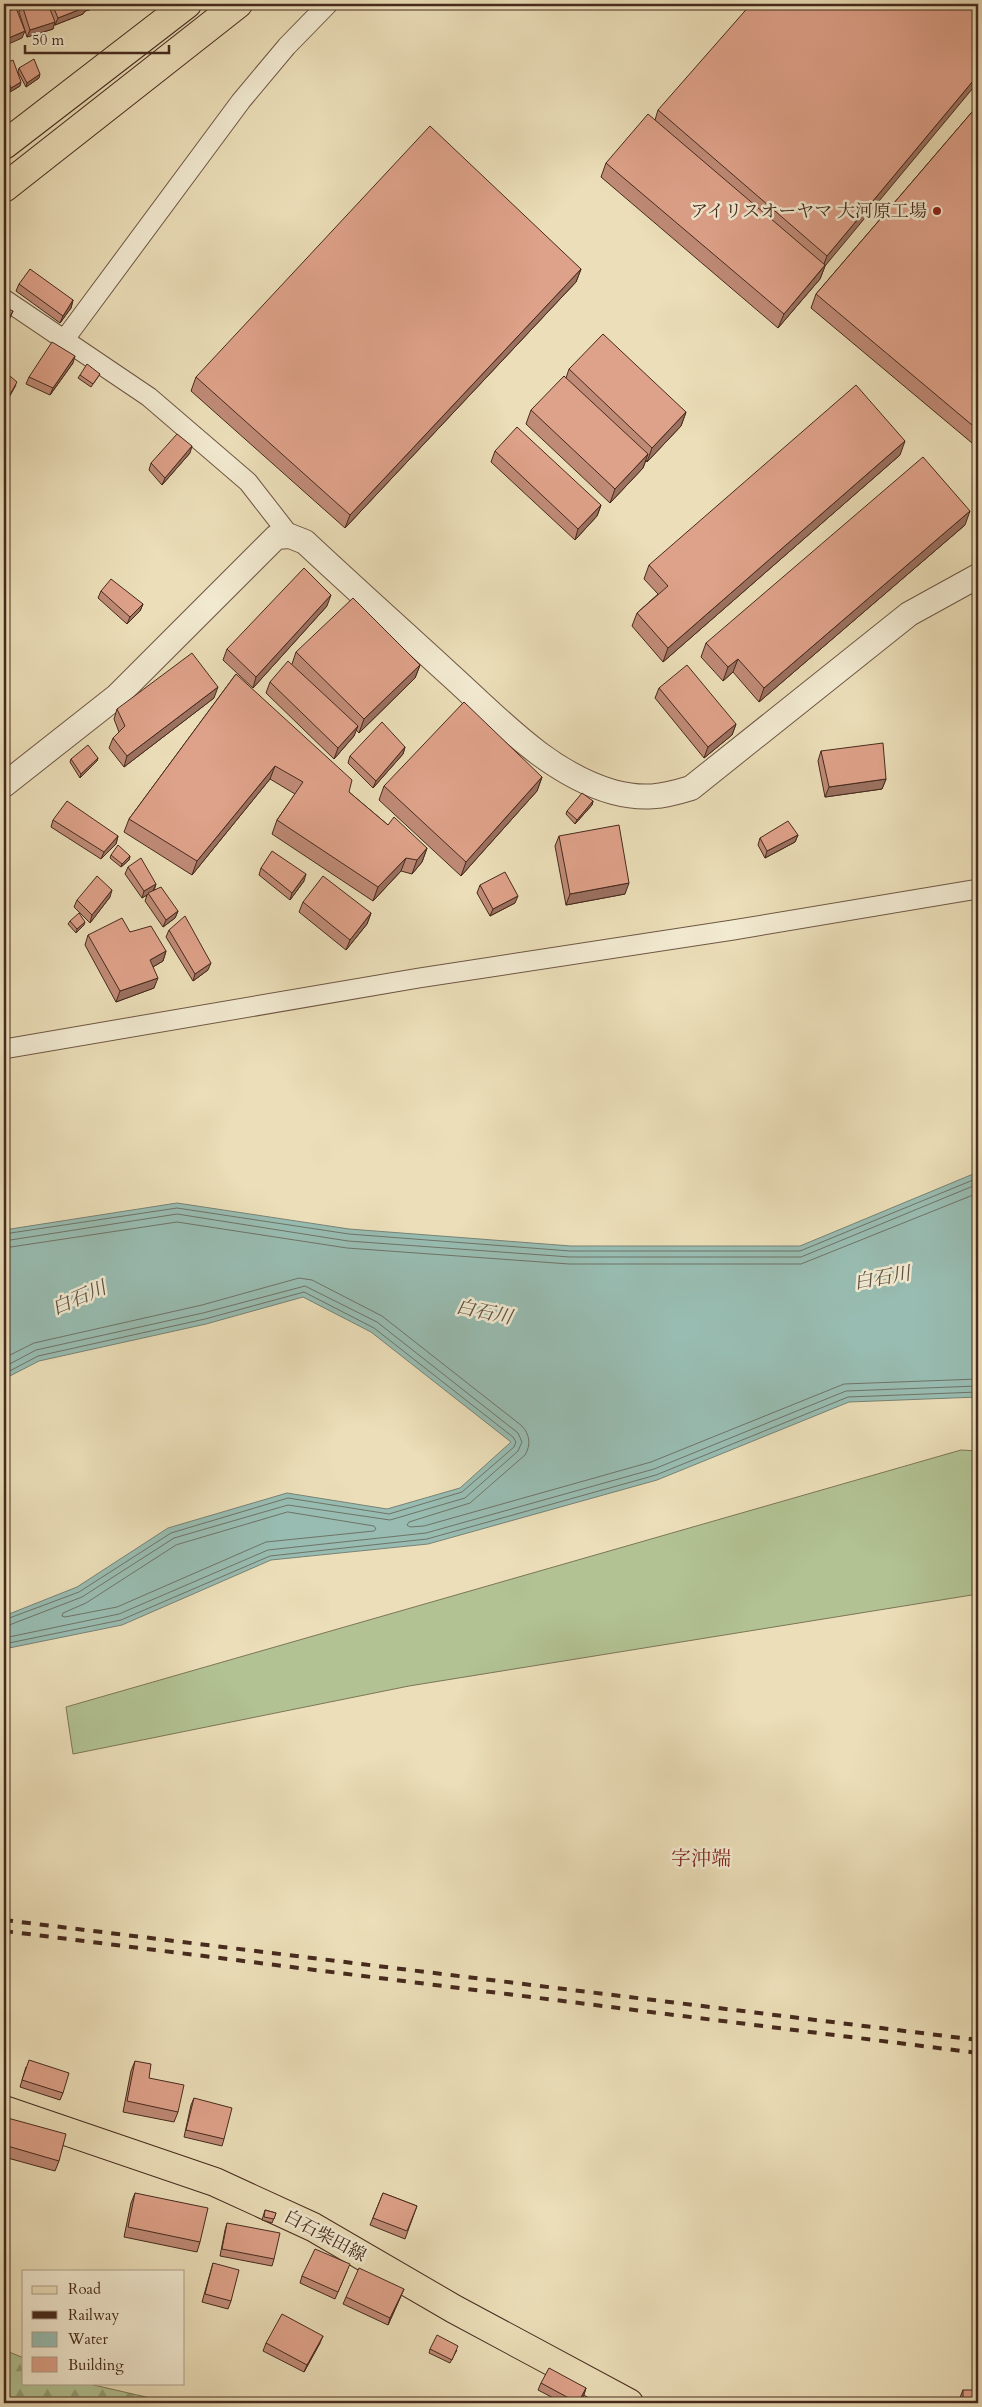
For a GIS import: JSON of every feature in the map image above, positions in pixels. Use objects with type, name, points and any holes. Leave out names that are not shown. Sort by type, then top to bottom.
[{"type":"main road","points":[[4,145],[187,4]]},
{"type":"main road","points":[[4,188],[238,4]]},
{"type":"main road","name":"白石柴田線","points":[[4,2110],[215,2182],[313,2227],[454,2309],[629,2403]]},
{"type":"street","points":[[4,8],[12,4]]},
{"type":"street","points":[[64,340],[241,101],[286,46],[328,4]]},
{"type":"street","points":[[4,300],[149,397],[248,482],[290,536]]},
{"type":"street","points":[[4,785],[117,696],[276,537],[290,536],[305,542],[532,749],[581,779],[612,792],[645,798],[666,796],[691,788],[909,614],[978,576]]},
{"type":"street","points":[[4,1049],[420,978],[742,929],[978,889]]},
{"type":"green space","points":[[961,1450],[978,1451],[978,1594],[409,1686],[73,1754],[66,1707]]},
{"type":"green space","points":[[4,2350],[22,2357],[22,2384],[89,2384],[172,2403],[4,2403]]},
{"type":"water","name":"白石川","points":[[978,1172],[978,1397],[849,1402],[657,1480],[428,1544],[271,1560],[122,1625],[4,1649],[4,1616],[77,1587],[168,1528],[287,1493],[387,1509],[460,1488],[511,1442],[371,1332],[303,1297],[206,1324],[39,1361],[4,1379],[4,1230],[177,1203],[349,1229],[571,1246],[800,1246]]},
{"type":"building","points":[[48,4],[55,22],[30,30],[22,5]]},
{"type":"building","points":[[52,4],[84,4],[86,7],[58,18]]},
{"type":"building","points":[[85,4],[100,4],[86,7]]},
{"type":"building","points":[[751,4],[978,4],[978,75],[827,256],[658,110]]},
{"type":"building","points":[[16,8],[25,31],[4,40],[4,13]]},
{"type":"building","points":[[34,59],[40,74],[27,83],[19,68]]},
{"type":"building","points":[[13,60],[21,82],[11,88],[4,70],[4,64]]},
{"type":"building","name":"アイリスオーヤマ 大河原工場","points":[[978,105],[978,430],[816,294]]},
{"type":"building","points":[[648,114],[825,265],[784,314],[606,163]]},
{"type":"building","points":[[430,126],[581,269],[350,515],[196,377]]},
{"type":"building","points":[[30,269],[73,300],[63,316],[19,284]]},
{"type":"building","points":[[4,307],[13,311],[5,325],[4,324]]},
{"type":"building","points":[[603,334],[686,412],[652,448],[569,369]]},
{"type":"building","points":[[52,342],[75,356],[53,388],[29,377]]},
{"type":"building","points":[[87,364],[100,374],[93,384],[80,375]]},
{"type":"building","points":[[4,371],[17,382],[8,398],[4,394]]},
{"type":"building","points":[[564,376],[648,454],[615,489],[531,410]]},
{"type":"building","points":[[856,385],[905,441],[668,648],[637,613],[668,586],[649,565]]},
{"type":"building","points":[[517,427],[601,505],[578,529],[495,451]]},
{"type":"building","points":[[177,434],[192,446],[165,478],[151,463]]},
{"type":"building","points":[[923,457],[970,511],[764,688],[738,659],[728,667],[706,643]]},
{"type":"building","points":[[304,568],[331,595],[256,677],[227,649]]},
{"type":"building","points":[[111,579],[143,604],[130,617],[101,591]]},
{"type":"building","points":[[353,598],[420,665],[364,719],[296,652]]},
{"type":"building","points":[[192,653],[218,687],[127,756],[113,738],[125,726],[117,709]]},
{"type":"building","points":[[288,661],[358,726],[338,748],[270,682]]},
{"type":"building","points":[[687,665],[736,724],[708,747],[659,688]]},
{"type":"building","points":[[236,674],[352,780],[349,792],[388,825],[394,817],[427,848],[417,860],[406,858],[378,887],[277,820],[303,782],[275,766],[197,861],[129,819]]},
{"type":"building","points":[[464,702],[542,777],[466,862],[384,786]]},
{"type":"building","points":[[382,722],[405,747],[376,781],[350,756]]},
{"type":"building","points":[[883,743],[886,779],[829,787],[821,751]]},
{"type":"building","points":[[88,745],[98,758],[81,774],[71,759]]},
{"type":"building","points":[[582,793],[593,801],[577,820],[567,811]]},
{"type":"building","points":[[67,801],[118,836],[104,852],[53,820]]},
{"type":"building","points":[[788,821],[798,835],[767,851],[760,838]]},
{"type":"building","points":[[619,825],[629,883],[570,894],[559,836]]},
{"type":"building","points":[[118,845],[130,856],[122,864],[111,855]]},
{"type":"building","points":[[272,851],[306,874],[292,893],[261,868]]},
{"type":"building","points":[[141,858],[156,884],[144,891],[128,867]]},
{"type":"building","points":[[505,872],[518,896],[493,909],[480,885]]},
{"type":"building","points":[[97,876],[112,890],[92,915],[77,900]]},
{"type":"building","points":[[323,876],[371,913],[350,940],[303,902]]},
{"type":"building","points":[[161,887],[178,911],[166,920],[148,893]]},
{"type":"building","points":[[79,913],[85,922],[77,929],[70,921]]},
{"type":"building","points":[[185,916],[211,963],[195,974],[169,930]]},
{"type":"building","points":[[122,918],[130,932],[151,926],[166,951],[150,960],[158,978],[120,991],[88,935]]},
{"type":"building","points":[[29,2060],[69,2073],[63,2093],[22,2080]]},
{"type":"building","points":[[135,2061],[151,2064],[149,2078],[184,2085],[178,2112],[127,2101]]},
{"type":"building","points":[[194,2098],[232,2108],[224,2139],[186,2130]]},
{"type":"building","points":[[4,2117],[66,2134],[59,2161],[4,2145]]},
{"type":"building","points":[[135,2193],[208,2208],[200,2242],[128,2227]]},
{"type":"building","points":[[383,2193],[417,2206],[407,2231],[373,2218]]},
{"type":"building","points":[[265,2210],[276,2213],[274,2219],[264,2217]]},
{"type":"building","points":[[227,2223],[280,2233],[274,2259],[222,2249]]},
{"type":"building","points":[[315,2249],[350,2264],[338,2292],[302,2276]]},
{"type":"building","points":[[213,2263],[239,2270],[231,2301],[205,2294]]},
{"type":"building","points":[[359,2268],[404,2289],[390,2318],[346,2297]]},
{"type":"building","points":[[282,2314],[323,2336],[307,2365],[266,2343]]},
{"type":"building","points":[[437,2335],[458,2346],[452,2360],[430,2349]]},
{"type":"building","points":[[549,2368],[586,2388],[578,2403],[541,2383]]},
{"type":"building","points":[[963,2390],[978,2390],[978,2403],[963,2403]]},
{"type":"railway","points":[[4,1920],[978,2040]]},
{"type":"railway","points":[[4,1931],[978,2053]]},
{"type":"place","name":"アイリスオーヤマ 大河原工場","points":[[937,211]]},
{"type":"district","name":"字沖端","points":[[701,1858]]}]
